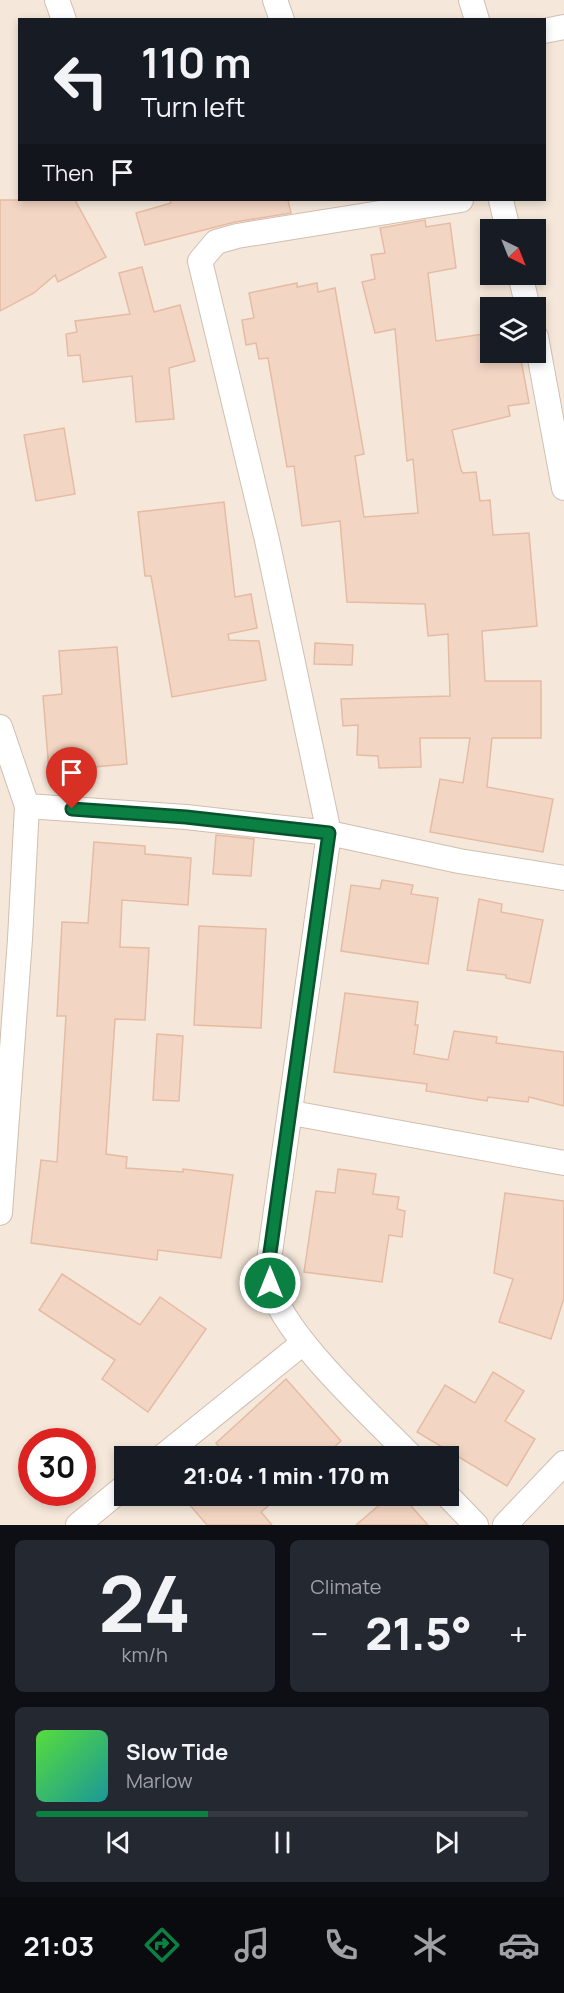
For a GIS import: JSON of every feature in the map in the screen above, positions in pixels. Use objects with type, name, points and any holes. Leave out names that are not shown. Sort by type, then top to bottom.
[{"type":"street","points":[[57,0],[63,18]]},
{"type":"street","points":[[275,0],[281,18]]},
{"type":"street","points":[[471,0],[476,18]]},
{"type":"street","points":[[546,31],[564,27]]},
{"type":"street","points":[[401,1446],[303,1343],[278,1303],[270,1283],[269,1260],[292,1113],[329,833],[267,540],[200,261],[216,242],[237,236],[455,201]]},
{"type":"street","points":[[501,201],[505,219]]},
{"type":"street","points":[[541,363],[563,478]]},
{"type":"street","points":[[0,727],[27,806],[20,939],[0,1213]]},
{"type":"street","points":[[27,806],[186,817],[329,833],[459,861],[564,878]]},
{"type":"street","points":[[292,1113],[564,1163]]},
{"type":"street","points":[[175,1446],[303,1343]]},
{"type":"street","points":[[505,1525],[564,1463]]},
{"type":"street","points":[[78,1525],[114,1495]]},
{"type":"street","points":[[458,1506],[476,1525]]},
{"type":"shaded area","points":[[0,0],[564,0],[564,1525],[0,1525]]},
{"type":"building","points":[[0,200],[76,201],[106,257],[58,282],[55,275],[34,293],[0,311]]},
{"type":"building","points":[[170,201],[288,201],[291,213],[235,222],[145,245],[136,213],[171,203]]},
{"type":"building","points":[[425,220],[426,227],[450,223],[456,268],[428,273],[436,341],[480,334],[480,363],[521,363],[522,365],[529,403],[508,406],[510,416],[452,430],[461,470],[463,473],[476,472],[480,501],[490,500],[493,535],[529,533],[537,626],[482,631],[485,681],[541,681],[541,738],[492,738],[487,787],[553,799],[543,852],[430,832],[440,779],[463,783],[470,738],[420,738],[421,767],[379,768],[378,756],[357,755],[358,725],[343,726],[341,699],[450,696],[448,634],[428,636],[425,604],[347,602],[340,521],[302,526],[294,466],[287,467],[268,358],[259,359],[256,343],[246,345],[242,320],[254,318],[249,293],[297,283],[297,287],[317,283],[318,292],[335,288],[364,454],[355,456],[364,517],[418,513],[413,459],[407,461],[395,329],[375,333],[362,282],[375,279],[371,255],[385,253],[380,228]]},
{"type":"building","points":[[142,267],[154,312],[180,305],[195,361],[169,368],[174,419],[136,422],[132,376],[83,382],[80,355],[68,356],[66,334],[77,332],[75,321],[130,314],[119,273]]},
{"type":"building","points":[[64,428],[75,494],[36,501],[24,435]]},
{"type":"building","points":[[224,502],[235,597],[251,594],[257,628],[228,634],[229,640],[259,641],[266,680],[172,697],[151,576],[145,576],[138,512]]},
{"type":"building","points":[[315,643],[353,645],[352,665],[314,664]]},
{"type":"building","points":[[117,647],[127,764],[49,771],[43,696],[62,694],[59,651]]},
{"type":"building","points":[[216,835],[254,839],[251,876],[213,874]]},
{"type":"building","points":[[94,842],[145,846],[145,854],[191,858],[188,905],[122,900],[120,947],[149,948],[145,1020],[115,1019],[106,1154],[127,1157],[126,1168],[183,1172],[183,1169],[233,1175],[221,1258],[158,1250],[157,1260],[31,1243],[41,1160],[57,1162],[66,1016],[57,1016],[62,922],[88,923]]},
{"type":"building","points":[[382,880],[413,885],[411,894],[438,898],[428,964],[341,951],[351,885],[380,889]]},
{"type":"building","points":[[479,899],[502,904],[501,912],[543,920],[530,983],[506,978],[506,975],[467,970]]},
{"type":"building","points":[[199,926],[266,929],[261,1028],[194,1025]]},
{"type":"building","points":[[345,993],[418,1002],[414,1054],[448,1060],[454,1031],[497,1037],[496,1043],[564,1052],[564,1106],[529,1097],[528,1102],[488,1097],[487,1101],[426,1091],[427,1084],[334,1072]]},
{"type":"building","points":[[157,1034],[183,1036],[179,1101],[153,1100]]},
{"type":"building","points":[[338,1169],[376,1174],[373,1194],[399,1197],[397,1209],[405,1211],[402,1237],[389,1235],[382,1282],[304,1272],[316,1191],[335,1193]]},
{"type":"building","points":[[505,1193],[564,1201],[564,1298],[551,1339],[499,1322],[513,1279],[494,1273]]},
{"type":"building","points":[[62,1274],[140,1325],[160,1297],[206,1329],[148,1412],[102,1379],[115,1360],[39,1310]]},
{"type":"building","points":[[493,1372],[524,1391],[505,1421],[535,1439],[507,1486],[459,1457],[459,1446],[440,1446],[417,1432],[445,1385],[475,1403]]},
{"type":"building","points":[[286,1379],[341,1441],[335,1446],[219,1446],[216,1443]]},
{"type":"building","points":[[191,1506],[268,1506],[261,1512],[272,1525],[207,1525]]},
{"type":"building","points":[[378,1506],[411,1506],[428,1525],[356,1525]]},
{"type":"route","points":[[72,809],[186,817],[329,833],[292,1113],[269,1260],[270,1283]]}]
